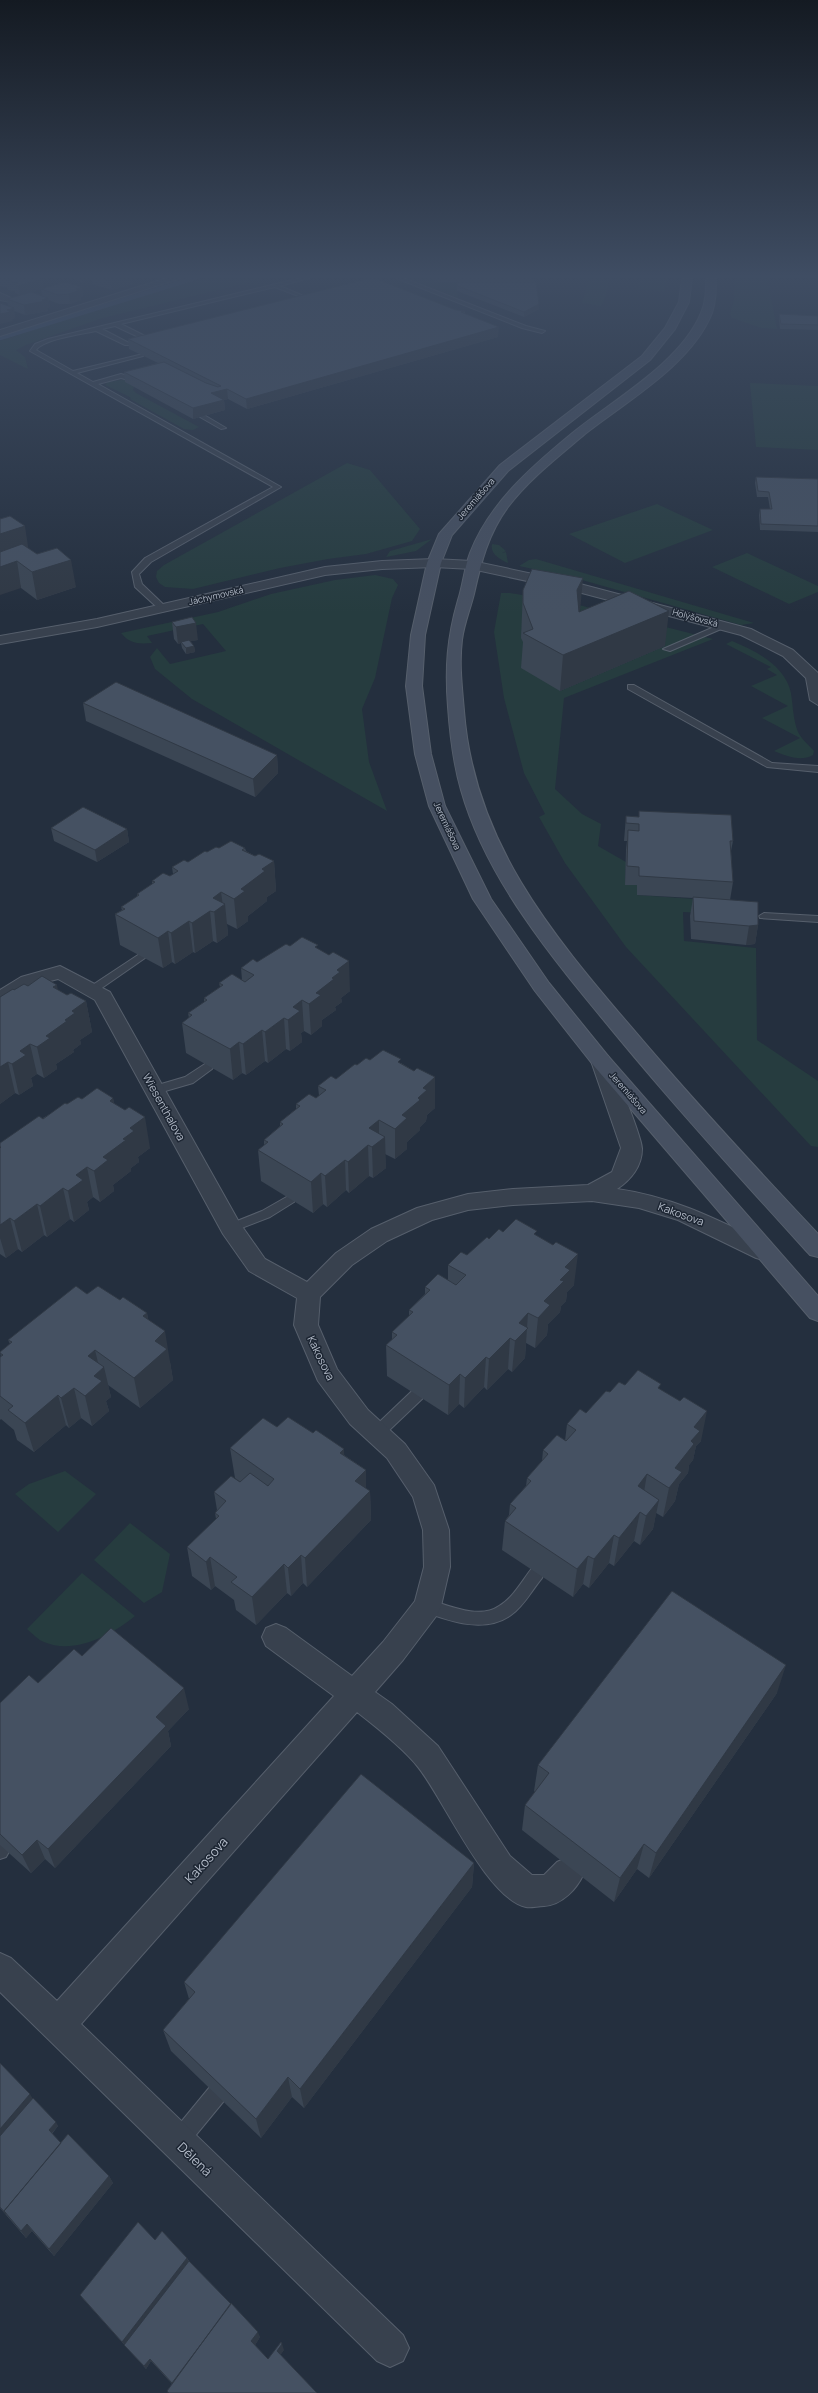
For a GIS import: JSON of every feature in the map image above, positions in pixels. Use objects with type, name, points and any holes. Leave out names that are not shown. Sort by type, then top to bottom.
[{"type":"main road","name":"Jeremiášova","points":[[605,390],[504,468],[449,530],[434,563],[418,635],[414,686],[422,754],[437,806],[482,899],[542,987],[601,1061],[764,1252],[818,1312]]},
{"type":"main road","points":[[636,390],[582,431],[505,503],[482,541],[472,565],[455,637],[453,682],[460,754],[474,802],[491,844],[515,888],[548,936],[586,987],[675,1093],[818,1249]]},
{"type":"street","name":"Jáchymovská","points":[[0,640],[97,623],[325,571],[382,565],[434,563],[472,565]]},
{"type":"street","name":"Holýšovská","points":[[472,565],[580,588],[746,632],[788,653],[813,677],[818,700]]},
{"type":"street","name":"Wiesenthalova","points":[[0,999],[28,981],[60,972],[103,996],[231,1228],[257,1265],[309,1294]]},
{"type":"street","name":"Kakosova","points":[[592,1193],[620,1177],[626,1169],[632,1148],[601,1061]]},
{"type":"street","name":"Kakosova","points":[[57,2026],[354,1695],[393,1650],[427,1606],[437,1567],[436,1530],[425,1493],[396,1451],[359,1417],[326,1374],[306,1325],[309,1294],[344,1259],[373,1239],[425,1214],[468,1202],[592,1193],[639,1200],[686,1214],[764,1252]]},
{"type":"street","points":[[276,1637],[382,1714],[428,1756],[499,1867],[526,1891],[550,1890],[568,1873]]},
{"type":"street","name":"Dělená","points":[[0,1969],[390,2348]]},
{"type":"lane","points":[[102,390],[278,487],[148,560],[135,574],[138,585],[163,608]]},
{"type":"lane","points":[[202,416],[223,428]]},
{"type":"lane","points":[[667,649],[724,626]]},
{"type":"lane","points":[[631,688],[770,766],[818,769]]},
{"type":"lane","points":[[764,916],[818,919]]},
{"type":"lane","points":[[92,990],[141,956]]},
{"type":"lane","points":[[155,1090],[189,1080],[208,1066]]},
{"type":"lane","points":[[231,1228],[266,1214],[290,1199]]},
{"type":"lane","points":[[376,1434],[417,1395]]},
{"type":"lane","points":[[427,1606],[468,1617],[492,1618],[505,1610],[537,1573]]},
{"type":"lane","points":[[177,2142],[216,2095]]},
{"type":"green space","points":[[115,390],[133,390],[136,393],[199,427],[193,430],[184,429],[130,399],[131,398]]},
{"type":"green space","points":[[751,390],[818,390],[818,450],[756,447]]},
{"type":"green space","points":[[347,463],[370,470],[420,529],[412,541],[366,554],[280,568],[193,589],[165,587],[159,583],[156,577],[157,571],[164,565]]},
{"type":"green space","points":[[657,504],[713,530],[625,563],[569,534]]},
{"type":"green space","points":[[432,539],[416,551],[386,557],[390,551]]},
{"type":"green space","points":[[492,544],[499,545],[506,551],[502,553],[506,552],[508,563],[494,554]]},
{"type":"green space","points":[[747,553],[818,586],[818,592],[789,604],[712,567]]},
{"type":"green space","points":[[536,559],[754,623],[741,625],[575,578],[519,566],[529,560]]},
{"type":"green space","points":[[375,575],[393,579],[398,585],[392,598],[375,678],[362,709],[369,762],[387,811],[192,699],[155,669],[150,657],[157,648],[170,664],[226,651],[203,624],[147,636],[152,643],[131,641],[124,637],[121,633],[218,612],[271,594],[335,580]]},
{"type":"green space","points":[[501,593],[510,593],[571,603],[713,639],[564,698],[555,789],[582,814],[601,824],[598,846],[626,862],[625,885],[637,885],[637,895],[724,901],[705,913],[683,912],[684,941],[756,948],[757,1040],[818,1081],[818,1147],[811,1146],[626,947],[565,863],[539,817],[545,814],[524,773],[504,698],[494,632]],"holes":[[[522,625],[665,646],[560,691],[539,669],[528,654],[524,646]]]},
{"type":"green space","points":[[732,641],[760,654],[783,674],[791,693],[796,727],[804,740],[814,751],[813,755],[799,758],[774,751],[800,738],[762,718],[788,706],[751,686],[777,675],[767,669],[771,667],[726,644]]},
{"type":"green space","points":[[65,1471],[96,1494],[58,1532],[15,1494],[29,1484]]},
{"type":"green space","points":[[130,1523],[170,1554],[162,1592],[144,1603],[94,1560]]},
{"type":"green space","points":[[82,1573],[135,1616],[115,1630],[92,1641],[68,1646],[56,1645],[40,1640],[27,1629]]},
{"type":"building","points":[[158,390],[224,390],[211,393],[224,400],[193,408]]},
{"type":"building","points":[[228,390],[279,390],[246,399]]},
{"type":"building","points":[[756,477],[818,479],[818,526],[761,524],[760,509],[772,509],[769,492],[758,491]]},
{"type":"building","points":[[10,516],[25,526],[0,534],[0,519]]},
{"type":"building","points":[[22,544],[37,554],[57,548],[71,560],[32,572],[17,561],[0,567],[0,552]]},
{"type":"building","points":[[532,569],[583,578],[577,590],[579,612],[629,591],[669,611],[563,655],[523,633],[533,629],[523,603],[523,590]]},
{"type":"building","points":[[192,617],[196,623],[176,627],[172,622]]},
{"type":"building","points":[[189,640],[194,646],[186,648],[181,642]]},
{"type":"building","points":[[116,682],[277,755],[253,779],[83,703]]},
{"type":"building","points":[[83,807],[127,829],[95,850],[51,828]]},
{"type":"building","points":[[639,811],[731,815],[733,841],[730,841],[733,882],[639,876],[639,867],[627,866],[628,830],[639,831],[639,824],[626,823],[626,816],[639,817]]},
{"type":"building","points":[[231,841],[245,848],[242,850],[255,856],[259,854],[274,861],[262,869],[265,871],[241,889],[245,891],[234,899],[221,892],[213,898],[225,904],[214,912],[210,911],[192,923],[189,921],[171,933],[168,931],[158,938],[115,914],[125,909],[121,907],[139,895],[137,894],[155,882],[152,881],[163,873],[170,876],[178,871],[172,867],[184,860],[188,862],[205,851],[207,852],[216,847],[219,848]]},
{"type":"building","points":[[693,897],[758,902],[758,925],[749,926],[694,921]]},
{"type":"building","points":[[302,937],[318,945],[315,947],[329,955],[333,952],[349,961],[337,970],[340,972],[332,978],[334,979],[316,993],[321,995],[309,1004],[302,1000],[293,1007],[300,1011],[288,1020],[284,1018],[265,1032],[262,1030],[243,1044],[239,1042],[230,1049],[182,1023],[192,1015],[188,1013],[207,1000],[204,998],[223,985],[219,983],[232,974],[245,982],[254,975],[241,968],[253,959],[257,962],[286,944],[290,946]]},
{"type":"building","points":[[42,976],[57,985],[53,987],[67,995],[71,993],[86,1001],[72,1011],[75,1013],[65,1020],[67,1021],[46,1036],[50,1038],[37,1047],[30,1044],[20,1051],[26,1055],[12,1064],[8,1062],[0,1067],[0,997],[24,984],[28,986]]},
{"type":"building","points":[[383,1050],[401,1059],[398,1062],[414,1071],[417,1068],[435,1077],[423,1088],[427,1090],[418,1098],[420,1100],[402,1115],[407,1118],[395,1129],[379,1120],[369,1128],[385,1137],[372,1147],[368,1145],[348,1162],[345,1160],[325,1176],[321,1173],[311,1182],[258,1150],[268,1142],[264,1140],[283,1124],[280,1122],[300,1106],[296,1104],[309,1094],[316,1098],[326,1090],[318,1086],[331,1076],[336,1079],[355,1064],[357,1065],[366,1058],[370,1060]]},
{"type":"building","points":[[97,1088],[113,1098],[110,1101],[125,1110],[129,1107],[145,1117],[130,1128],[134,1131],[123,1139],[126,1140],[103,1157],[108,1160],[94,1171],[87,1167],[76,1175],[83,1180],[68,1191],[63,1188],[40,1206],[37,1204],[14,1221],[10,1218],[0,1225],[0,1143],[39,1116],[43,1119],[65,1103],[67,1104],[78,1097],[82,1099]]},
{"type":"building","points":[[516,1219],[537,1231],[534,1234],[553,1245],[556,1242],[578,1254],[565,1267],[570,1270],[560,1280],[564,1281],[544,1301],[550,1305],[538,1318],[528,1313],[519,1323],[528,1328],[515,1341],[510,1338],[489,1359],[486,1357],[465,1378],[460,1374],[449,1385],[386,1345],[397,1335],[392,1332],[413,1312],[409,1310],[430,1290],[425,1287],[438,1274],[456,1285],[466,1275],[448,1265],[461,1252],[467,1255],[487,1237],[489,1239],[499,1229],[503,1232]]},
{"type":"building","points":[[76,1286],[87,1294],[98,1286],[120,1300],[123,1297],[147,1313],[143,1316],[165,1331],[155,1341],[167,1349],[134,1378],[95,1350],[88,1356],[104,1367],[94,1376],[102,1381],[85,1396],[74,1388],[61,1398],[58,1395],[25,1423],[8,1410],[13,1406],[0,1396],[0,1357],[3,1355],[0,1352],[12,1342],[8,1340]]},
{"type":"building","points":[[638,1370],[661,1384],[658,1388],[680,1401],[684,1397],[707,1411],[694,1427],[700,1431],[691,1441],[694,1444],[675,1468],[682,1472],[669,1488],[647,1474],[638,1486],[659,1500],[646,1516],[640,1512],[619,1538],[614,1535],[594,1559],[588,1556],[577,1569],[505,1521],[516,1508],[510,1504],[531,1481],[527,1478],[548,1454],[543,1450],[557,1435],[566,1441],[576,1430],[567,1424],[580,1409],[586,1413],[606,1391],[610,1392],[619,1382],[625,1385]]},
{"type":"building","points":[[288,1417],[313,1433],[316,1430],[344,1449],[340,1453],[366,1470],[355,1481],[370,1491],[305,1558],[301,1555],[288,1568],[284,1564],[252,1597],[231,1582],[237,1577],[210,1557],[206,1562],[187,1547],[219,1516],[215,1513],[226,1501],[214,1492],[231,1476],[240,1482],[250,1473],[268,1486],[274,1479],[230,1448],[263,1418],[277,1427]]},
{"type":"building","points":[[672,1591],[786,1665],[656,1853],[644,1844],[620,1878],[525,1805],[549,1773],[538,1765]]},
{"type":"building","points":[[111,1628],[184,1688],[156,1717],[166,1726],[48,1849],[37,1840],[22,1855],[0,1834],[0,1703],[29,1675],[38,1683],[74,1649],[82,1656]]},
{"type":"building","points":[[361,1774],[474,1863],[300,2089],[288,2077],[256,2119],[163,2030],[195,1992],[184,1982]]},
{"type":"building","points":[[0,2063],[30,2094],[0,2129]]},
{"type":"building","points":[[33,2098],[56,2122],[49,2130],[61,2143],[4,2211],[6,2214],[0,2207],[0,2136]]},
{"type":"building","points":[[68,2134],[109,2176],[49,2249],[27,2224],[21,2231],[4,2211]]},
{"type":"building","points":[[138,2222],[155,2240],[162,2231],[187,2258],[122,2342],[80,2295]]},
{"type":"building","points":[[189,2261],[231,2304],[172,2383],[150,2359],[144,2366],[124,2345]]},
{"type":"building","points":[[231,2303],[258,2332],[251,2341],[268,2359],[281,2342],[282,2344],[277,2351],[317,2393],[169,2393],[167,2391]]}]
